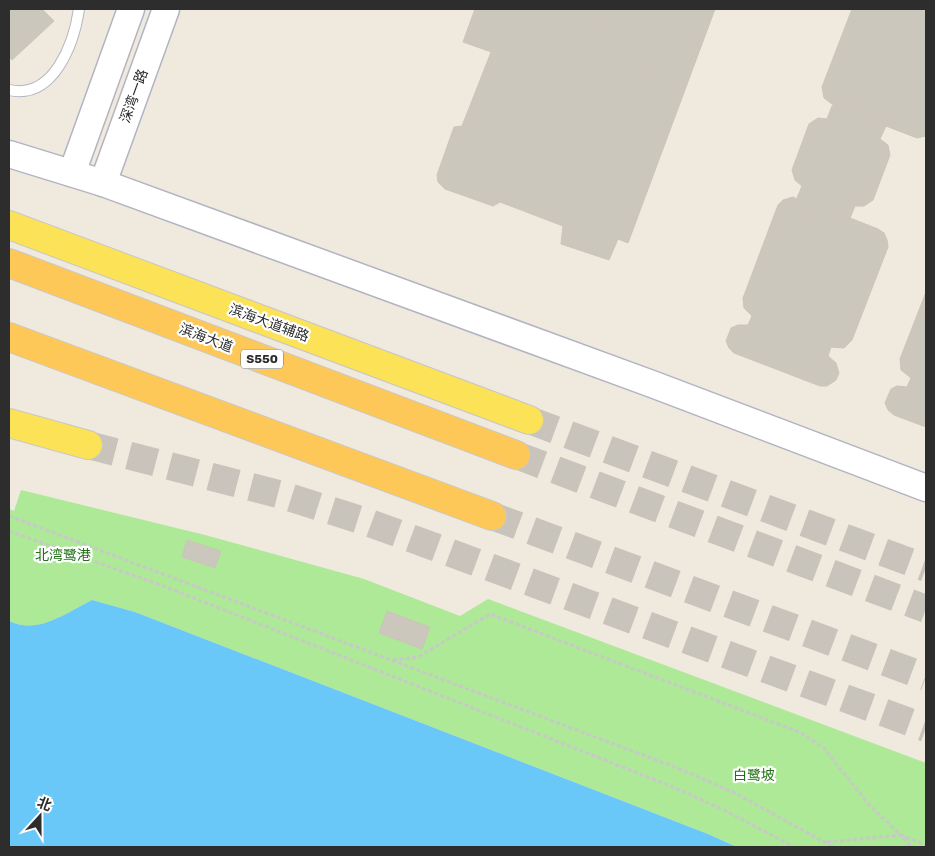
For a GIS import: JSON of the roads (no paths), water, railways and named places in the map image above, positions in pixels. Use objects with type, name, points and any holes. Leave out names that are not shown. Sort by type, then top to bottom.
[{"type":"highway","name":"滨海大道","points":[[9,263],[516,455]]},
{"type":"highway","points":[[9,337],[492,516]]},
{"type":"main road","name":"滨海大道辅路","points":[[9,225],[529,420]]},
{"type":"main road","points":[[9,423],[88,445]]},
{"type":"street","points":[[72,173],[131,9]]},
{"type":"street","name":"深湾一路","points":[[103,183],[166,9]]},
{"type":"street","points":[[9,154],[103,183],[662,387],[926,488]]},
{"type":"lane","points":[[9,90],[24,91],[37,85],[58,69],[73,41],[79,9]]},
{"type":"water","points":[[92,600],[135,612],[708,834],[737,847],[9,847],[9,621],[20,625],[41,624],[52,621]]},
{"type":"tunnel","points":[[529,420],[926,568]]},
{"type":"tunnel","points":[[88,445],[282,495],[367,522],[926,728]]},
{"type":"tunnel","points":[[516,455],[926,609]]},
{"type":"tunnel","points":[[492,516],[926,677]]},
{"type":"park label","name":"北湾鹭港","points":[[63,555]]},
{"type":"park label","name":"白鹭坡","points":[[754,775]]}]
